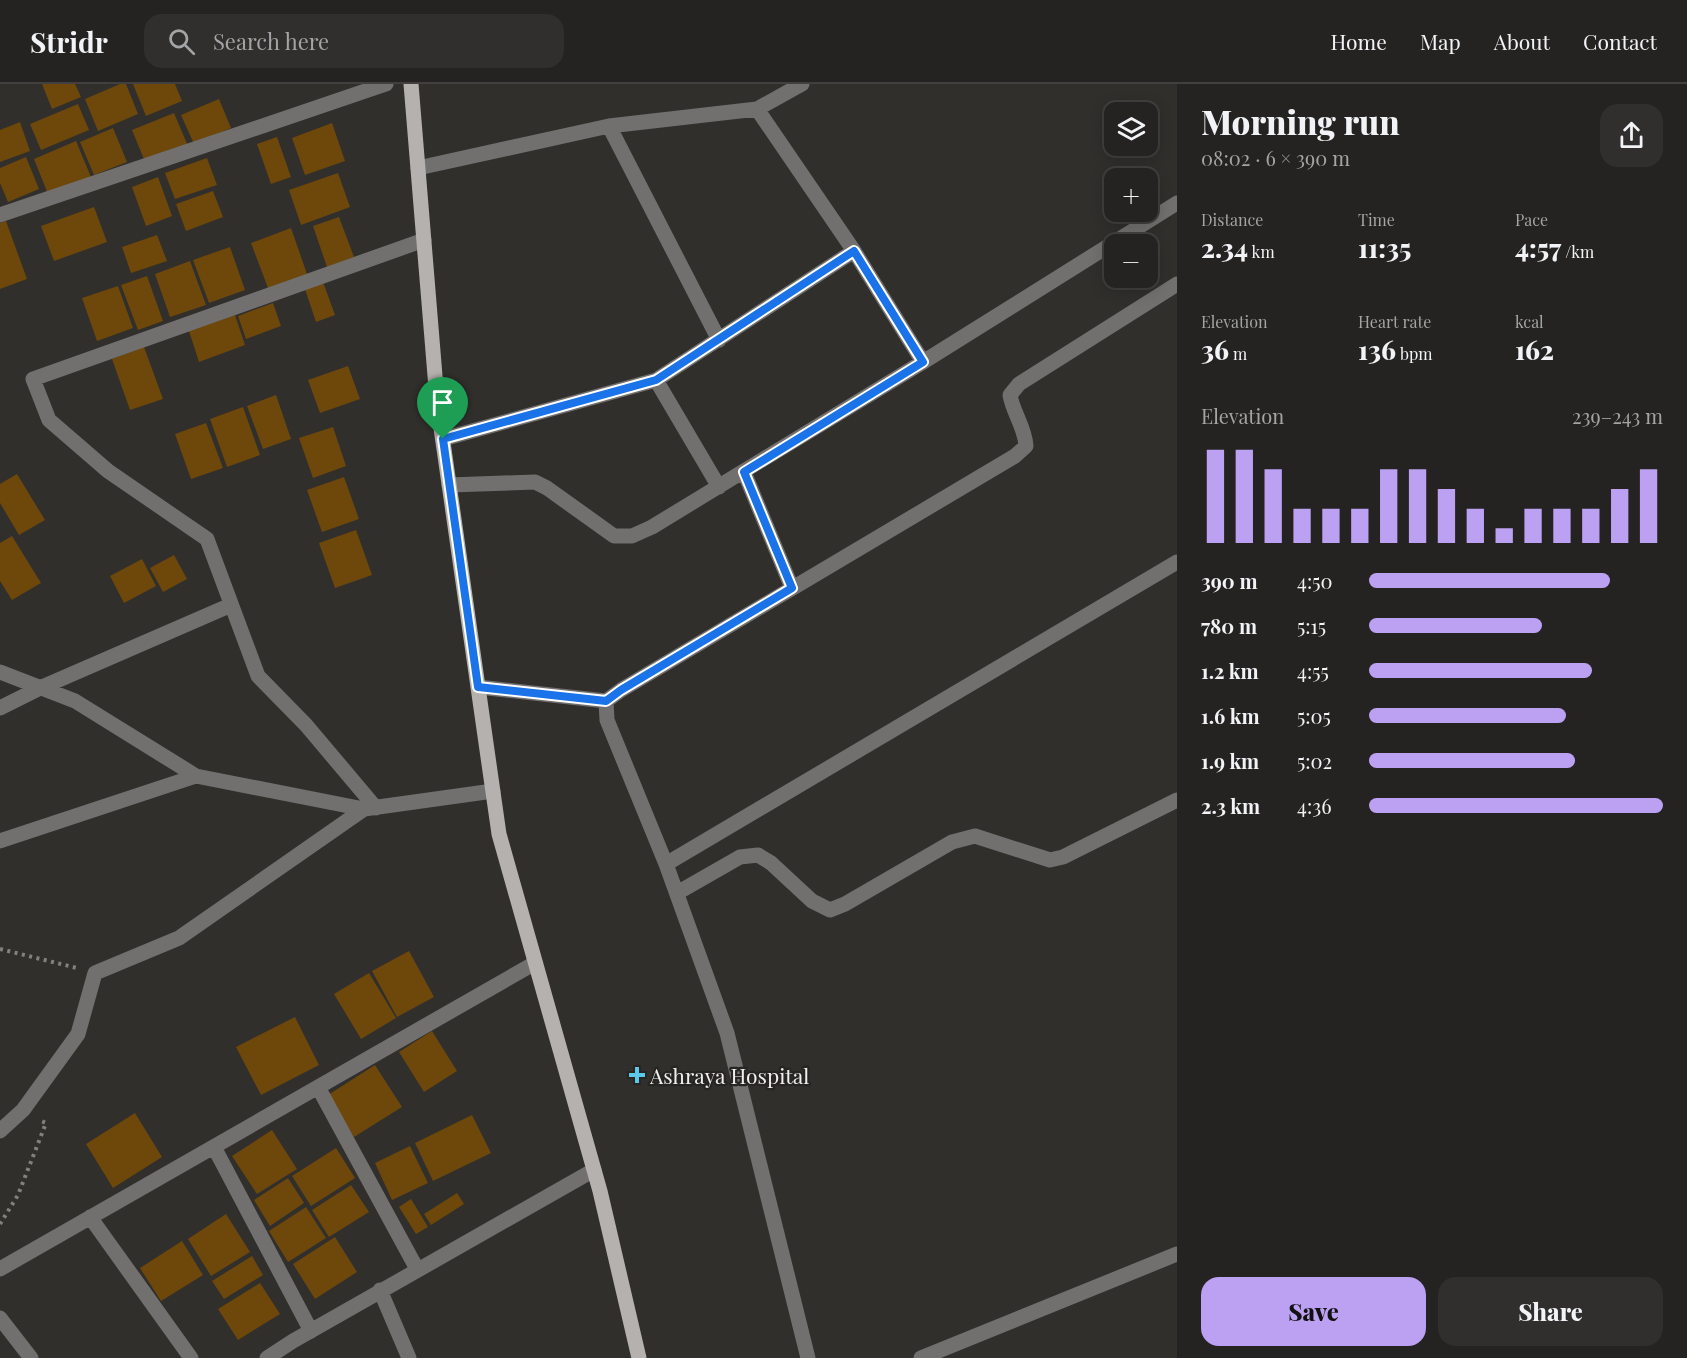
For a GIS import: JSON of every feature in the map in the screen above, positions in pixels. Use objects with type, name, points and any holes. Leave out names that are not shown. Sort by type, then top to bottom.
[{"type":"main road","points":[[411,84],[437,400],[499,834],[594,1170],[639,1358]]},
{"type":"street","points":[[0,215],[386,84]]},
{"type":"street","points":[[418,168],[609,126],[757,109],[802,84]]},
{"type":"street","points":[[757,109],[854,251],[923,362]]},
{"type":"street","points":[[609,126],[719,340]]},
{"type":"street","points":[[449,485],[535,482],[547,488],[614,536],[632,536],[652,527],[744,472],[1177,203]]},
{"type":"street","points":[[370,808],[306,725],[258,676],[207,539],[108,471],[49,420],[33,379],[424,240]]},
{"type":"street","points":[[443,439],[656,380],[854,251]]},
{"type":"street","points":[[478,687],[606,701],[1015,456],[1026,446],[1025,434],[1012,407],[1010,394],[1019,384],[1177,284]]},
{"type":"street","points":[[656,380],[719,487]]},
{"type":"street","points":[[744,472],[792,588]]},
{"type":"street","points":[[666,864],[1177,562]]},
{"type":"street","points":[[0,708],[40,688],[231,605]]},
{"type":"street","points":[[0,672],[75,701],[196,776],[370,808],[493,791]]},
{"type":"street","points":[[606,701],[607,720],[666,864],[728,1033],[808,1358]]},
{"type":"street","points":[[0,842],[196,776]]},
{"type":"street","points":[[677,893],[740,857],[758,855],[771,863],[812,901],[830,910],[845,904],[952,842],[975,836],[1050,860],[1063,857],[1177,800]]},
{"type":"street","points":[[0,1131],[23,1110],[78,1034],[95,973],[179,939],[370,808]]},
{"type":"street","points":[[0,1269],[535,963]]},
{"type":"street","points":[[318,1087],[417,1269]]},
{"type":"street","points":[[214,1147],[311,1330]]},
{"type":"street","points":[[267,1358],[380,1290],[594,1170]]},
{"type":"street","points":[[90,1217],[191,1358]]},
{"type":"street","points":[[921,1358],[1177,1254]]},
{"type":"street","points":[[380,1290],[409,1358]]},
{"type":"street","points":[[0,1318],[31,1358]]},
{"type":"path","points":[[0,949],[95,973]]},
{"type":"path","points":[[0,1224],[18,1195],[46,1124],[23,1110]]},
{"type":"building","points":[[42,84],[75,84],[81,97],[52,109]]},
{"type":"building","points":[[120,84],[126,84],[138,114],[98,131],[85,99]]},
{"type":"building","points":[[133,84],[175,84],[182,101],[146,116]]},
{"type":"building","points":[[219,99],[231,128],[194,144],[181,115]]},
{"type":"building","points":[[78,104],[89,130],[41,150],[30,124]]},
{"type":"building","points":[[174,113],[188,146],[146,164],[132,130]]},
{"type":"building","points":[[20,122],[30,151],[0,162],[0,130]]},
{"type":"building","points":[[332,123],[345,161],[305,175],[292,138]]},
{"type":"building","points":[[113,128],[127,162],[94,175],[80,142]]},
{"type":"building","points":[[277,137],[291,177],[271,184],[257,144]]},
{"type":"building","points":[[76,141],[91,177],[48,194],[34,159]]},
{"type":"building","points":[[26,157],[39,189],[8,202],[0,183],[0,168]]},
{"type":"building","points":[[207,158],[217,185],[175,199],[165,173]]},
{"type":"building","points":[[338,173],[350,207],[301,225],[289,190]]},
{"type":"building","points":[[158,177],[172,216],[146,226],[132,187]]},
{"type":"building","points":[[213,191],[223,217],[186,231],[176,204]]},
{"type":"building","points":[[94,207],[107,242],[54,261],[41,226]]},
{"type":"building","points":[[339,217],[354,257],[327,267],[313,226]]},
{"type":"building","points":[[6,221],[27,279],[0,289],[0,223]]},
{"type":"building","points":[[291,228],[307,274],[268,288],[251,243]]},
{"type":"building","points":[[157,235],[167,261],[131,273],[122,247]]},
{"type":"building","points":[[230,247],[245,290],[209,303],[193,260]]},
{"type":"building","points":[[190,261],[206,305],[170,317],[155,274]]},
{"type":"building","points":[[147,276],[163,321],[138,330],[121,285]]},
{"type":"building","points":[[323,282],[335,315],[316,322],[305,289]]},
{"type":"building","points":[[118,286],[133,328],[97,341],[82,298]]},
{"type":"building","points":[[273,303],[281,326],[246,339],[238,316]]},
{"type":"building","points":[[235,315],[245,345],[199,362],[189,331]]},
{"type":"building","points":[[144,347],[163,399],[130,410],[112,359]]},
{"type":"building","points":[[348,366],[360,399],[320,413],[308,380]]},
{"type":"building","points":[[276,395],[291,439],[263,449],[247,406]]},
{"type":"building","points":[[243,407],[260,455],[227,467],[210,419]]},
{"type":"building","points":[[206,423],[223,468],[191,479],[175,434]]},
{"type":"building","points":[[333,427],[346,466],[313,478],[299,438]]},
{"type":"building","points":[[17,474],[45,520],[19,535],[0,503],[0,484]]},
{"type":"building","points":[[344,477],[359,519],[322,532],[307,490]]},
{"type":"building","points":[[356,530],[372,575],[335,588],[319,543]]},
{"type":"building","points":[[12,536],[41,583],[12,600],[0,581],[0,543]]},
{"type":"building","points":[[174,555],[187,579],[163,592],[150,568]]},
{"type":"building","points":[[142,559],[156,586],[124,603],[110,576]]},
{"type":"building","points":[[409,951],[434,997],[397,1017],[372,971]]},
{"type":"building","points":[[369,973],[396,1018],[361,1039],[334,994]]},
{"type":"building","points":[[295,1017],[319,1065],[261,1095],[236,1047]]},
{"type":"building","points":[[432,1031],[457,1071],[424,1092],[399,1052]]},
{"type":"building","points":[[375,1065],[402,1107],[354,1137],[328,1095]]},
{"type":"building","points":[[135,1113],[162,1157],[113,1188],[86,1144]]},
{"type":"building","points":[[472,1115],[491,1153],[433,1181],[415,1143]]},
{"type":"building","points":[[272,1130],[297,1169],[257,1194],[232,1156]]},
{"type":"building","points":[[410,1146],[428,1183],[392,1200],[375,1163]]},
{"type":"building","points":[[336,1148],[355,1178],[311,1206],[292,1176]]},
{"type":"building","points":[[288,1178],[304,1203],[270,1226],[254,1200]]},
{"type":"building","points":[[351,1185],[369,1212],[329,1237],[312,1210]]},
{"type":"building","points":[[457,1193],[464,1204],[431,1225],[424,1214]]},
{"type":"building","points":[[411,1199],[428,1227],[416,1234],[399,1207]]},
{"type":"building","points":[[306,1207],[326,1238],[288,1262],[269,1231]]},
{"type":"building","points":[[226,1214],[250,1252],[211,1276],[188,1239]]},
{"type":"building","points":[[335,1237],[357,1272],[315,1299],[293,1264]]},
{"type":"building","points":[[182,1241],[203,1275],[161,1301],[140,1268]]},
{"type":"building","points":[[252,1256],[263,1275],[224,1299],[212,1281]]},
{"type":"building","points":[[260,1283],[280,1314],[238,1340],[218,1309]]},
{"type":"place","name":"Ashraya Hospital","points":[[637,1075]]},
{"type":"route","points":[[854,251],[923,362],[744,472],[792,588],[606,701],[478,687],[443,439],[656,380],[854,251]]}]
